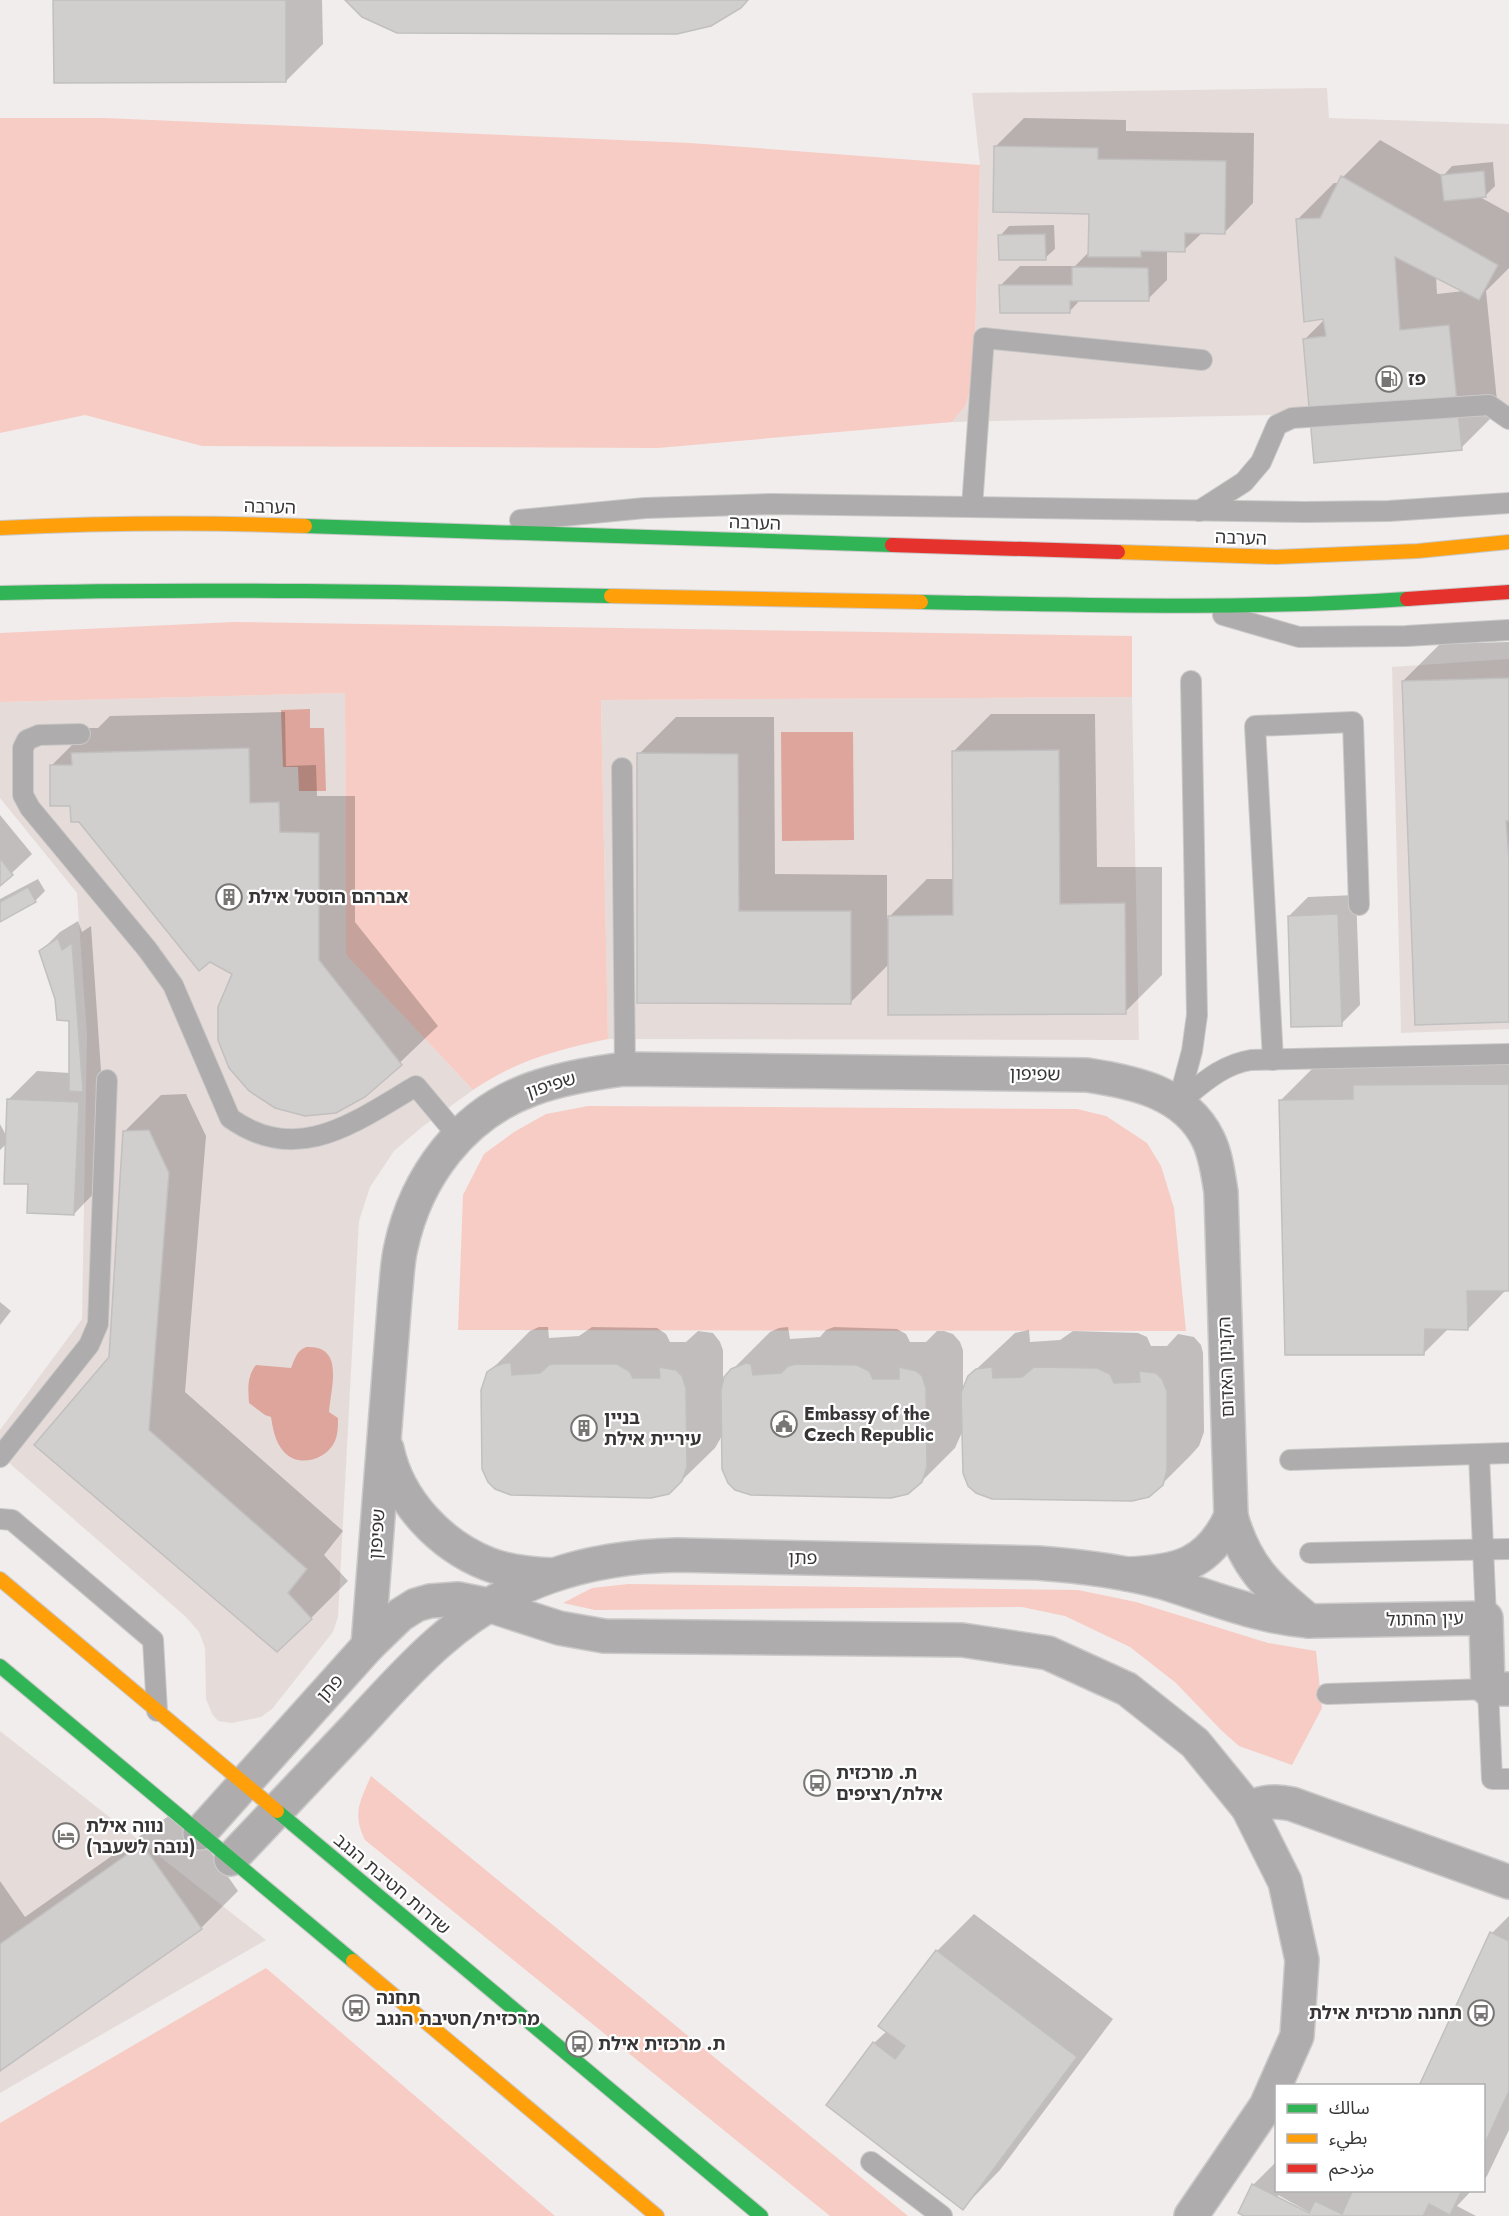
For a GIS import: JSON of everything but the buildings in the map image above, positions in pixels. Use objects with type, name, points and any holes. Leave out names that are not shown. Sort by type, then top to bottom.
[{"type":"main road","name":"הערבה","points":[[0,528],[134,522],[225,523],[1276,557],[1418,551],[1509,542]]},
{"type":"main road","points":[[0,593],[286,590],[1195,606],[1345,603],[1509,592]]},
{"type":"main road","name":"שדרות חטיבת הנגב","points":[[0,1579],[760,2216]]},
{"type":"main road","points":[[0,1666],[657,2216]]},
{"type":"street","name":"שפיפון","points":[[368,1646],[400,1248],[413,1205],[432,1168],[458,1136],[491,1110],[530,1090],[574,1076],[625,1069],[1087,1075],[1137,1084],[1159,1092],[1178,1103]]},
{"type":"street","name":"הקניון האדום","points":[[1178,1103],[1208,1138],[1216,1162],[1221,1192],[1231,1516]]},
{"type":"street","points":[[384,1436],[390,1462],[403,1490],[420,1515],[440,1536],[464,1552],[489,1564],[517,1571],[552,1575]]},
{"type":"street","points":[[1127,1574],[1173,1569],[1200,1558],[1223,1534],[1231,1516]]},
{"type":"street","points":[[1231,1516],[1237,1537],[1253,1568],[1274,1591],[1309,1620]]},
{"type":"street","name":"פתן","points":[[231,1859],[407,1672],[440,1641],[488,1605],[539,1579],[607,1560],[677,1555],[1038,1563],[1096,1568],[1127,1574]]},
{"type":"street","name":"עין החתול","points":[[1127,1574],[1180,1588],[1256,1613],[1309,1620],[1486,1618],[1498,1689]]},
{"type":"street","name":"פתן","points":[[200,1833],[368,1646],[400,1615],[416,1605],[447,1599],[488,1605]]},
{"type":"street","points":[[488,1605],[559,1628],[604,1636],[962,1640],[1048,1653],[1127,1689],[1195,1743],[1248,1808],[1285,1882],[1302,1960],[1297,2036],[1276,2084]]},
{"type":"street","points":[[1248,1808],[1267,1801],[1292,1804],[1509,1882]]},
{"type":"street","points":[[1191,2216],[1266,2106],[1275,2086]]},
{"type":"lane","points":[[972,507],[984,338],[1202,360]]},
{"type":"lane","points":[[1199,511],[1244,482],[1261,462],[1278,425],[1292,418],[1489,405],[1509,419]]},
{"type":"lane","points":[[447,531],[555,516],[685,506],[771,504],[1199,511],[1379,511],[1509,502]]},
{"type":"lane","points":[[1195,606],[1299,637],[1406,636],[1509,630]]},
{"type":"lane","points":[[1178,1103],[1192,1051],[1197,1015],[1191,681]]},
{"type":"lane","points":[[1273,1060],[1256,726],[1353,722],[1359,905]]},
{"type":"lane","points":[[80,734],[39,735],[27,740],[23,748],[23,795],[30,808],[147,949],[173,985],[230,1118],[244,1128],[261,1135],[302,1141],[342,1129],[416,1086],[458,1136]]},
{"type":"lane","points":[[622,768],[625,1069]]},
{"type":"lane","points":[[1178,1103],[1220,1070],[1235,1063],[1509,1054]]},
{"type":"lane","points":[[0,1457],[89,1345],[98,1324],[107,1080]]},
{"type":"lane","points":[[1290,1460],[1509,1453]]},
{"type":"lane","points":[[1479,1454],[1486,1618]]},
{"type":"lane","points":[[0,1519],[12,1520],[153,1640],[157,1711]]},
{"type":"lane","points":[[1310,1553],[1509,1549]]},
{"type":"lane","points":[[1327,1694],[1498,1689],[1492,1779],[1509,1779]]},
{"type":"lane","points":[[871,2162],[942,2216]]},
{"type":"shaded area","points":[[1327,88],[1329,118],[1509,124],[1509,410],[952,422],[966,405],[974,375],[980,165],[972,93]]},
{"type":"shaded area","points":[[0,118],[105,118],[690,143],[980,165],[974,375],[966,405],[952,422],[658,448],[202,446],[85,415],[0,433]]},
{"type":"shaded area","points":[[234,622],[1132,636],[1132,697],[601,700],[608,1039],[538,1057],[505,1071],[473,1090],[346,955],[345,693],[0,702],[0,633]]},
{"type":"shaded area","points":[[1509,659],[1509,1029],[1401,1033],[1392,667]]},
{"type":"shaded area","points":[[345,693],[346,955],[473,1090],[422,1127],[394,1151],[370,1187],[359,1221],[338,1617],[333,1632],[272,1709],[261,1717],[232,1723],[218,1721],[212,1714],[206,1699],[205,1648],[199,1632],[185,1616],[0,1455],[0,1430],[82,1319],[87,1035],[77,893],[0,798],[0,702]]},
{"type":"shaded area","points":[[1132,697],[1139,1040],[608,1039],[601,700]]},
{"type":"shaded area","points":[[310,709],[310,728],[324,728],[326,791],[299,791],[298,767],[283,767],[281,710]]},
{"type":"shaded area","points":[[781,732],[853,732],[854,840],[782,841]]},
{"type":"shaded area","points":[[588,1106],[1077,1109],[1106,1116],[1147,1143],[1161,1166],[1174,1208],[1186,1331],[458,1330],[463,1195],[484,1154],[514,1132],[546,1114]]},
{"type":"shaded area","points":[[306,1347],[318,1348],[331,1360],[333,1379],[329,1412],[338,1418],[338,1424],[336,1438],[331,1448],[319,1457],[304,1461],[290,1457],[284,1452],[278,1444],[271,1417],[249,1403],[248,1388],[256,1365],[291,1368],[298,1353]]},
{"type":"shaded area","points":[[628,1584],[1078,1590],[1136,1602],[1268,1643],[1316,1651],[1322,1708],[1292,1765],[1239,1746],[1176,1683],[1130,1647],[1065,1616],[1022,1607],[595,1610],[563,1603],[592,1588]]},
{"type":"shaded area","name":"נווה אילת (נובה לשעבר)","points":[[0,1731],[266,1940],[0,2093]]},
{"type":"shaded area","points":[[371,1776],[908,2216],[830,2216],[365,1840],[358,1815],[361,1800]]},
{"type":"shaded area","points":[[266,1968],[555,2216],[0,2216],[0,2123]]},
{"type":"traffic: fast","points":[[305,526],[892,545]]},
{"type":"traffic: fast","points":[[0,593],[229,591],[611,596]]},
{"type":"traffic: fast","points":[[921,602],[1225,606],[1407,599]]},
{"type":"traffic: fast","points":[[0,1666],[353,1961]]},
{"type":"traffic: fast","points":[[277,1811],[761,2216]]},
{"type":"traffic: slow","points":[[0,528],[152,524],[305,526]]},
{"type":"traffic: slow","points":[[1118,552],[1276,557],[1418,551],[1509,542]]},
{"type":"traffic: slow","points":[[611,596],[921,602]]},
{"type":"traffic: slow","points":[[0,1579],[277,1811]]},
{"type":"traffic: slow","points":[[353,1961],[657,2216]]},
{"type":"traffic: jam","points":[[892,545],[1118,552]]},
{"type":"traffic: jam","points":[[1407,599],[1509,592]]},
{"type":"place","name":"פז","points":[[1389,379]]},
{"type":"place","name":"אברהם הוסטל אילת","points":[[229,897]]},
{"type":"place","name":"Embassy of the Czech Republic","points":[[784,1424]]},
{"type":"place","name":"בניין עיריית אילת","points":[[584,1428]]},
{"type":"place","name":"ת. מרכזית אילת/רציפים","points":[[817,1783]]},
{"type":"place","name":"נווה אילת (נובה לשעבר)","points":[[66,1836]]},
{"type":"place","name":"תחנה מרכזית/חטיבת הנגב","points":[[356,2008]]},
{"type":"place","name":"תחנה מרכזית אילת","points":[[1481,2013]]},
{"type":"place","name":"ת. מרכזית אילת","points":[[579,2044]]}]
